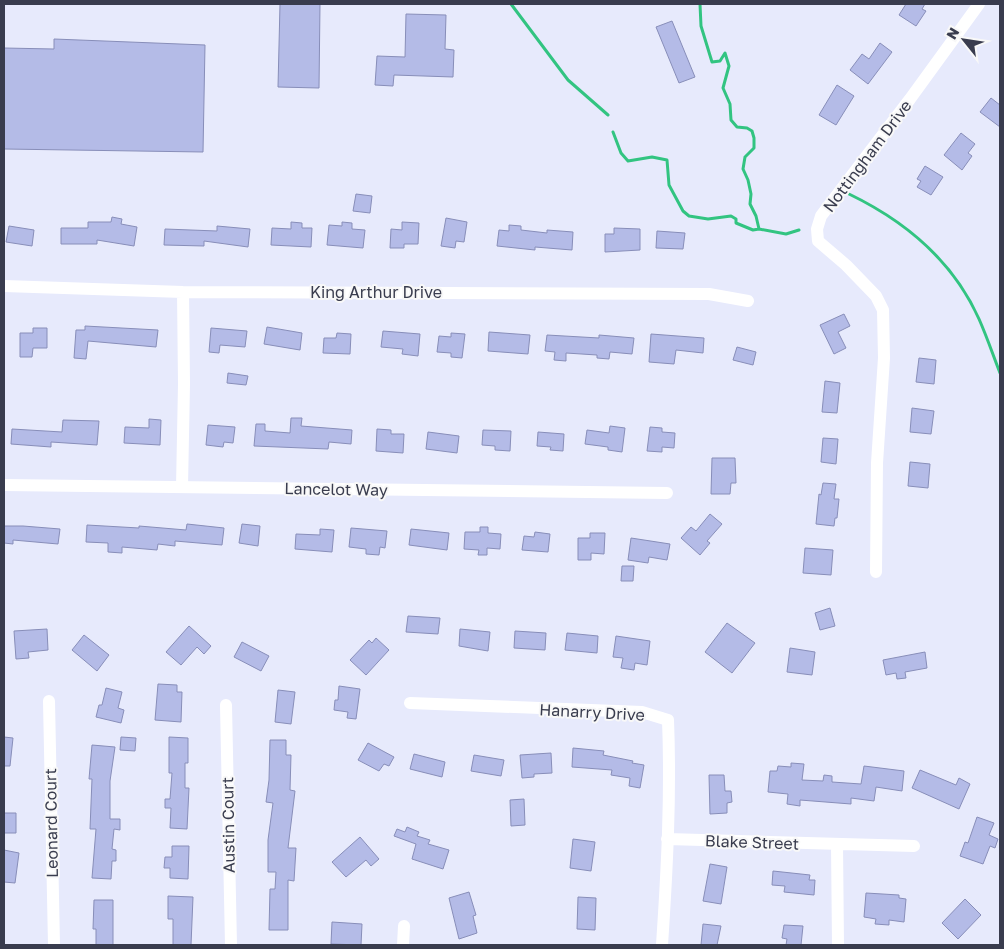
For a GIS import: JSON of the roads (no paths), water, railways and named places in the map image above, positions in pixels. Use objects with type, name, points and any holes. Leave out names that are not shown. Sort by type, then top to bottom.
[{"type":"street","name":"Nottingham Drive","points":[[876,572],[877,464],[884,358],[883,310],[876,296],[846,265],[818,241],[817,229],[821,216],[828,206],[979,4]]},
{"type":"street","name":"King Arthur Drive","points":[[4,286],[183,292],[709,294],[748,301]]},
{"type":"street","points":[[182,487],[183,292]]},
{"type":"street","name":"Lancelot Way","points":[[4,485],[667,493]]},
{"type":"street","name":"Leonard Court","points":[[49,701],[54,945]]},
{"type":"street","name":"Hanarry Drive","points":[[410,703],[642,712],[668,720],[667,839],[662,945]]},
{"type":"street","name":"Austin Court","points":[[226,705],[231,945]]},
{"type":"street","name":"Blake Street","points":[[667,839],[914,846]]},
{"type":"street","points":[[837,844],[838,945]]},
{"type":"street","points":[[404,926],[404,945]]},
{"type":"waterway","points":[[511,4],[568,80],[608,115]]},
{"type":"waterway","points":[[700,4],[701,26],[712,62],[720,61],[725,53],[729,66],[723,88],[730,104],[731,120],[737,127],[747,128],[752,131],[754,138],[754,148],[745,157],[743,169],[751,194],[750,204],[756,216],[759,229]]},
{"type":"waterway","points":[[613,132],[621,153],[628,161],[652,157],[667,160],[669,185],[683,211],[689,216],[708,219],[731,216],[736,219],[736,223],[753,230],[759,229],[786,234],[799,230]]},
{"type":"waterway","points":[[849,194],[870,205],[908,230],[941,261],[956,279],[968,298],[982,326],[1000,373]]}]
